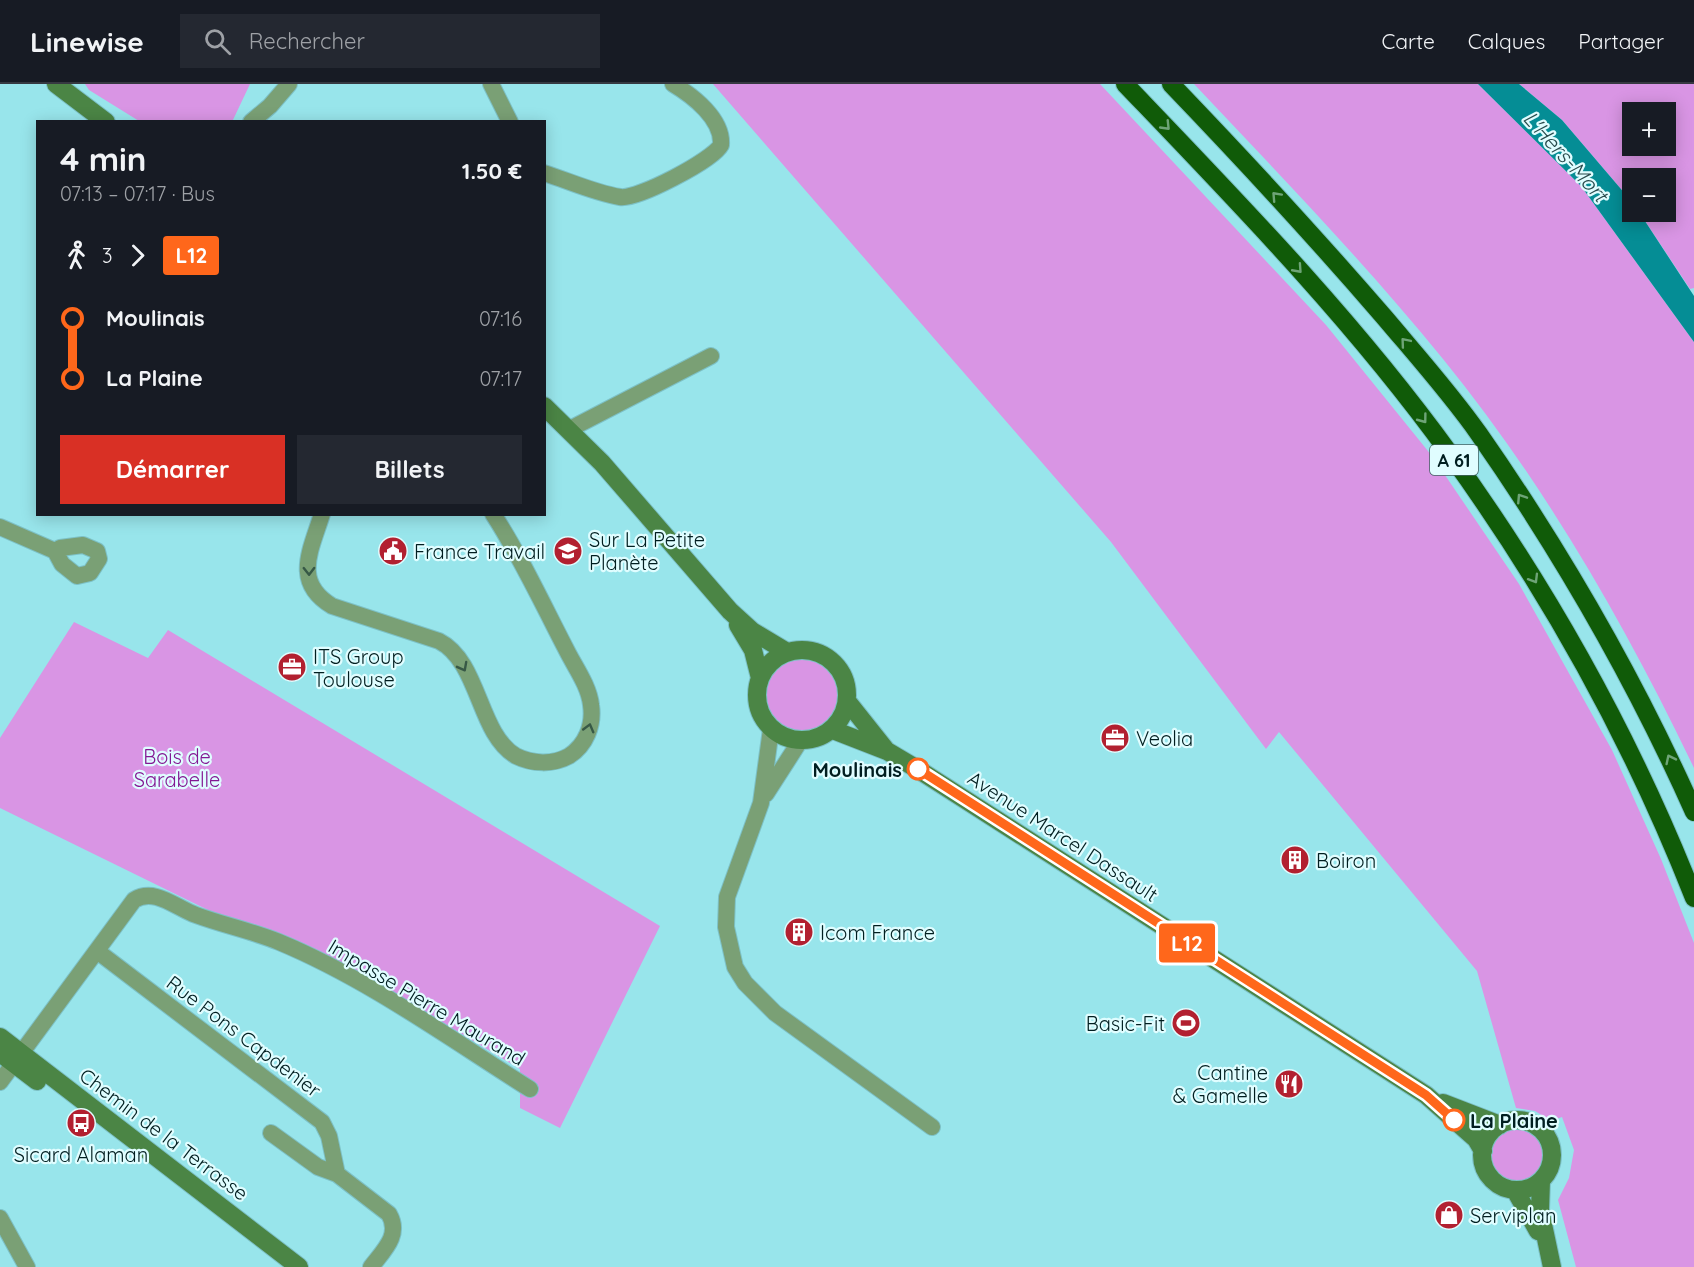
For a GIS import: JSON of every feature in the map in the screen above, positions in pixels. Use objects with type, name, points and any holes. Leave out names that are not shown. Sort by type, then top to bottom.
[{"type":"highway","name":"A 61","points":[[1125,84],[1242,206],[1340,315],[1449,453],[1515,548],[1589,675],[1655,805],[1694,898]]},
{"type":"highway","name":"A 61","points":[[1171,84],[1327,250],[1478,433],[1561,559],[1601,627],[1671,761],[1694,812]]},
{"type":"street","points":[[56,84],[103,120]]},
{"type":"street","points":[[267,114],[289,84]]},
{"type":"street","points":[[491,84],[509,120]]},
{"type":"street","points":[[546,174],[619,197],[634,196],[715,154],[721,145],[720,133],[711,117],[694,99],[672,84]]},
{"type":"street","points":[[570,429],[711,356]]},
{"type":"street","name":"Avenue Marcel Dassault","points":[[546,408],[570,429],[730,611],[752,631],[787,652],[813,651],[828,658],[840,670],[846,684],[848,701],[887,751]]},
{"type":"street","points":[[321,516],[306,571],[310,585],[318,597],[332,606],[444,644],[459,659],[498,737],[510,752],[526,760],[554,762],[567,757],[585,739],[591,722],[591,704],[553,624],[494,516]]},
{"type":"street","points":[[0,527],[54,551]]},
{"type":"street","name":"Avenue Marcel Dassault","points":[[730,611],[753,651],[760,678],[757,705],[762,718],[771,729]]},
{"type":"street","points":[[760,678],[766,667],[787,652]]},
{"type":"street","points":[[761,803],[771,729],[784,738],[800,741],[818,739],[832,730],[843,717],[848,701]]},
{"type":"street","name":"Avenue Marcel Dassault","points":[[832,730],[887,751],[1426,1095],[1476,1139],[1483,1151],[1485,1171],[1493,1180],[1503,1187],[1515,1190],[1546,1249],[1552,1267]]},
{"type":"street","points":[[800,741],[787,758],[761,803],[727,897],[726,927],[735,967],[745,983],[775,1013],[932,1127]]},
{"type":"street","name":"Impasse Pierre Maurand","points":[[97,951],[134,900],[142,895],[152,894],[195,915],[279,942],[359,982],[530,1089]]},
{"type":"street","points":[[0,1082],[12,1057],[97,951]]},
{"type":"street","name":"Rue Pons Capdenier","points":[[97,951],[322,1122],[329,1136],[337,1174]]},
{"type":"street","name":"Chemin de la Terrasse","points":[[0,1037],[12,1057],[282,1267]]},
{"type":"street","name":"Chemin de la Terrasse","points":[[12,1057],[299,1267]]},
{"type":"street","name":"Avenue Marcel Dassault","points":[[1426,1095],[1500,1125],[1521,1120],[1532,1123],[1548,1138],[1552,1161],[1541,1181],[1540,1210],[1546,1249]]},
{"type":"street","points":[[1483,1151],[1487,1138],[1500,1125]]},
{"type":"street","points":[[271,1132],[318,1167],[337,1174],[389,1214],[394,1223],[394,1235],[371,1267]]},
{"type":"street","points":[[1515,1190],[1533,1186],[1541,1181]]},
{"type":"street","points":[[0,1218],[27,1267]]},
{"type":"green space","points":[[85,84],[250,84],[233,120],[137,120],[89,90]]},
{"type":"green space","points":[[713,84],[1100,84],[1326,325],[1432,456],[1519,584],[1612,750],[1661,859],[1694,943],[1694,1267],[1576,1267],[1558,1200],[1569,1178],[1574,1150],[1562,1117],[1551,1121],[1535,1111],[1516,1108],[1477,971],[1279,732],[1266,749],[1111,542]]},
{"type":"green space","points":[[1194,84],[1478,84],[1581,186],[1694,342],[1694,768],[1611,608],[1549,505],[1480,406],[1383,288]]},
{"type":"green space","points":[[1519,84],[1694,84],[1694,288],[1690,289],[1646,222],[1676,222],[1676,168],[1622,168],[1622,190],[1562,120]]},
{"type":"green space","name":"Bois de Sarabelle","points":[[74,622],[148,658],[168,630],[660,926],[560,1128],[520,1108],[520,1069],[357,971],[287,938],[208,910],[0,808],[0,738]]},
{"type":"green space","points":[[795,659],[809,659],[823,665],[833,675],[839,689],[837,710],[823,727],[809,733],[795,733],[781,727],[771,717],[765,703],[765,689],[771,675],[781,665]]},
{"type":"green space","points":[[1518,1126],[1529,1128],[1538,1134],[1544,1143],[1546,1154],[1544,1165],[1538,1174],[1529,1180],[1518,1182],[1507,1180],[1498,1174],[1492,1165],[1490,1154],[1492,1143],[1498,1134],[1507,1128]]},
{"type":"water","name":"L'Hers-Mort","points":[[1478,84],[1519,84],[1562,120],[1622,190],[1622,222],[1646,222],[1694,296],[1694,342],[1581,186]]},
{"type":"bus line","name":"L12","points":[[918,769],[1426,1095],[1454,1120]]},
{"type":"place","name":"France Travail","points":[[393,551]]},
{"type":"place","name":"Sur La Petite Planète","points":[[568,551]]},
{"type":"place","name":"ITS Group Toulouse","points":[[292,667]]},
{"type":"place","name":"Veolia","points":[[1115,738]]},
{"type":"place","name":"Moulinais","points":[[918,769]]},
{"type":"place","name":"Boiron","points":[[1295,860]]},
{"type":"place","name":"Icom France","points":[[799,932]]},
{"type":"place","name":"Basic-Fit","points":[[1186,1023]]},
{"type":"place","name":"Cantine & Gamelle","points":[[1289,1084]]},
{"type":"place","name":"La Plaine","points":[[1454,1120]]},
{"type":"place","name":"Sicard Alaman","points":[[81,1123]]},
{"type":"place","name":"Serviplan","points":[[1449,1215]]}]
